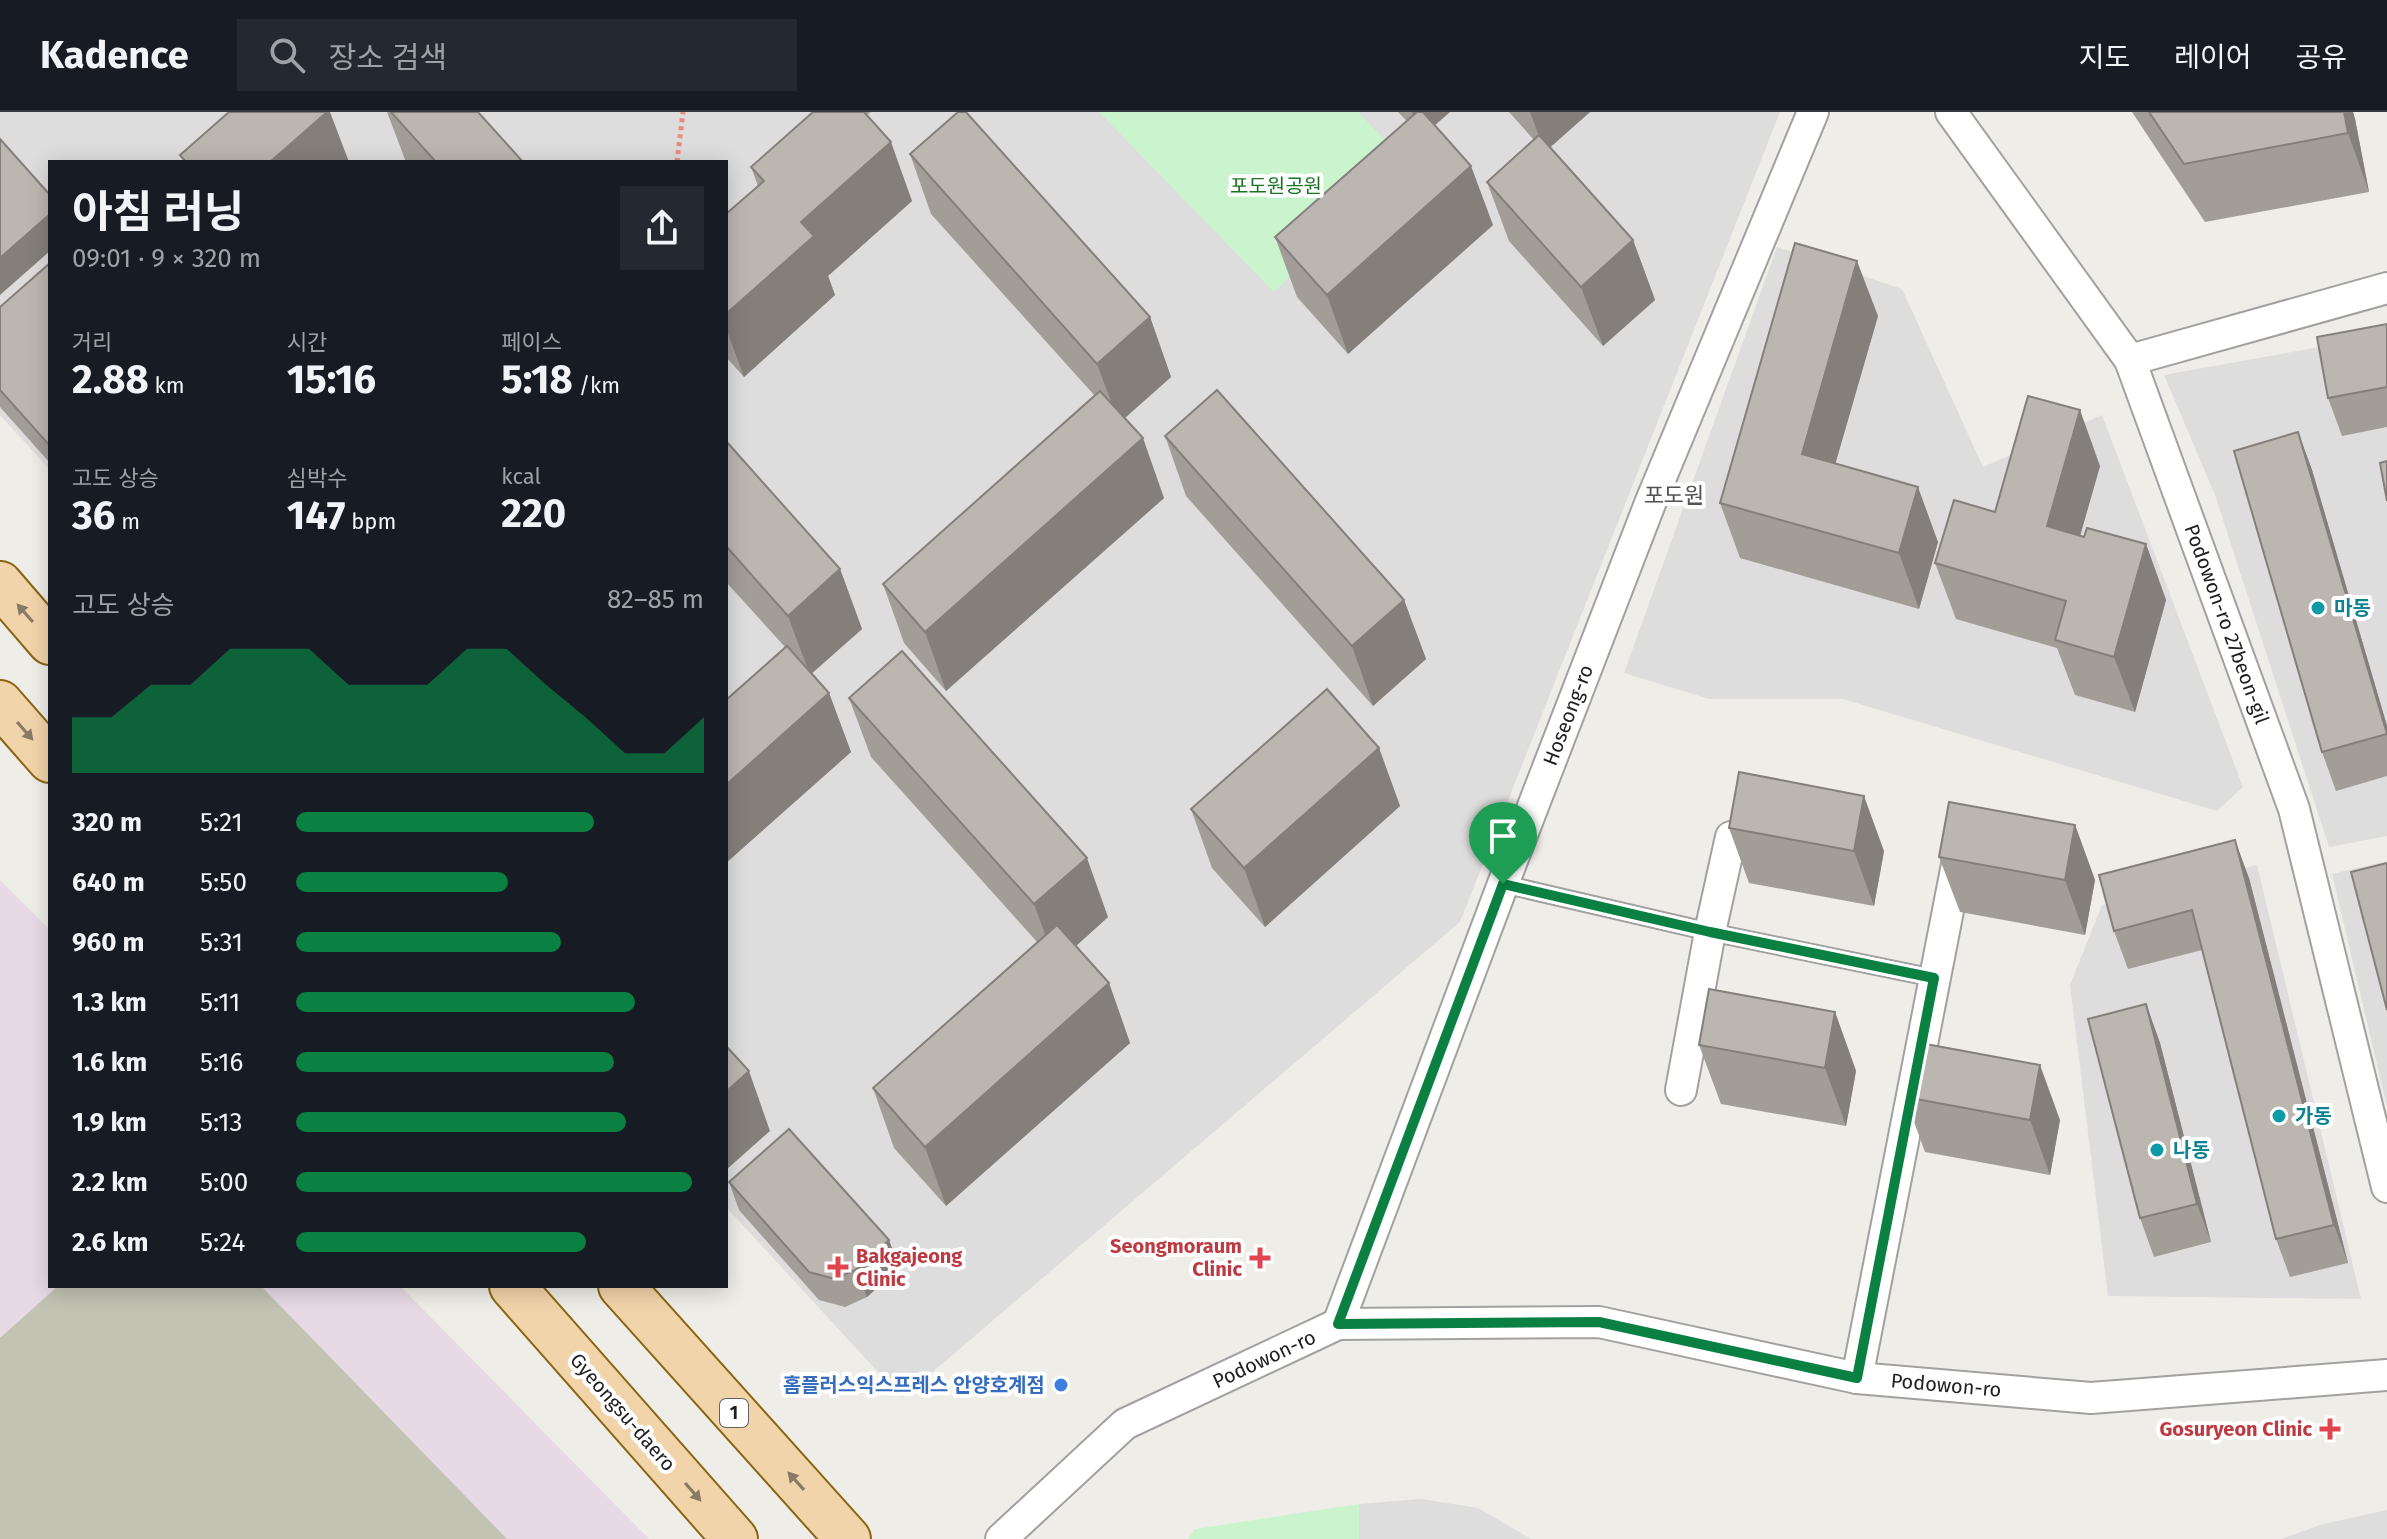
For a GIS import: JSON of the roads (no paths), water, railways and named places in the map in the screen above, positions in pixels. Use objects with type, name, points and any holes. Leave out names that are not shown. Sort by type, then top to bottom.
[{"type":"main road","points":[[0,584],[48,640]]},
{"type":"main road","points":[[0,703],[48,758]]},
{"type":"main road","name":"Gyeongsu-daero","points":[[514,1288],[735,1539]]},
{"type":"main road","name":"1","points":[[623,1288],[848,1539]]},
{"type":"street","name":"Hoseong-ro","points":[[1338,1324],[1651,501],[1813,112]]},
{"type":"street","name":"Podowon-ro 27beon-gil","points":[[1951,112],[2130,360],[2294,809],[2387,1187]]},
{"type":"street","points":[[2130,360],[2387,288]]},
{"type":"street","points":[[1857,1378],[1963,836]]},
{"type":"street","points":[[1681,1090],[1731,837]]},
{"type":"street","name":"Podowon-ro","points":[[1001,1539],[1125,1424],[1338,1324],[1599,1322],[1857,1378],[2091,1398],[2387,1375]]},
{"type":"lane","points":[[1503,884],[1710,932],[1934,978]]},
{"type":"place","name":"마동","points":[[2318,608]]},
{"type":"place","name":"가동","points":[[2279,1116]]},
{"type":"place","name":"나동","points":[[2157,1150]]},
{"type":"place","name":"Seongmoraum Clinic","points":[[1260,1258]]},
{"type":"place","name":"Bakgajeong Clinic","points":[[838,1267]]},
{"type":"place","name":"홈플러스익스프레스 안양호계점","points":[[1061,1385]]},
{"type":"place","name":"Gosuryeon Clinic","points":[[2330,1429]]},
{"type":"district","name":"포도원","points":[[1674,495]]},
{"type":"park label","name":"포도원공원","points":[[1276,186]]}]
